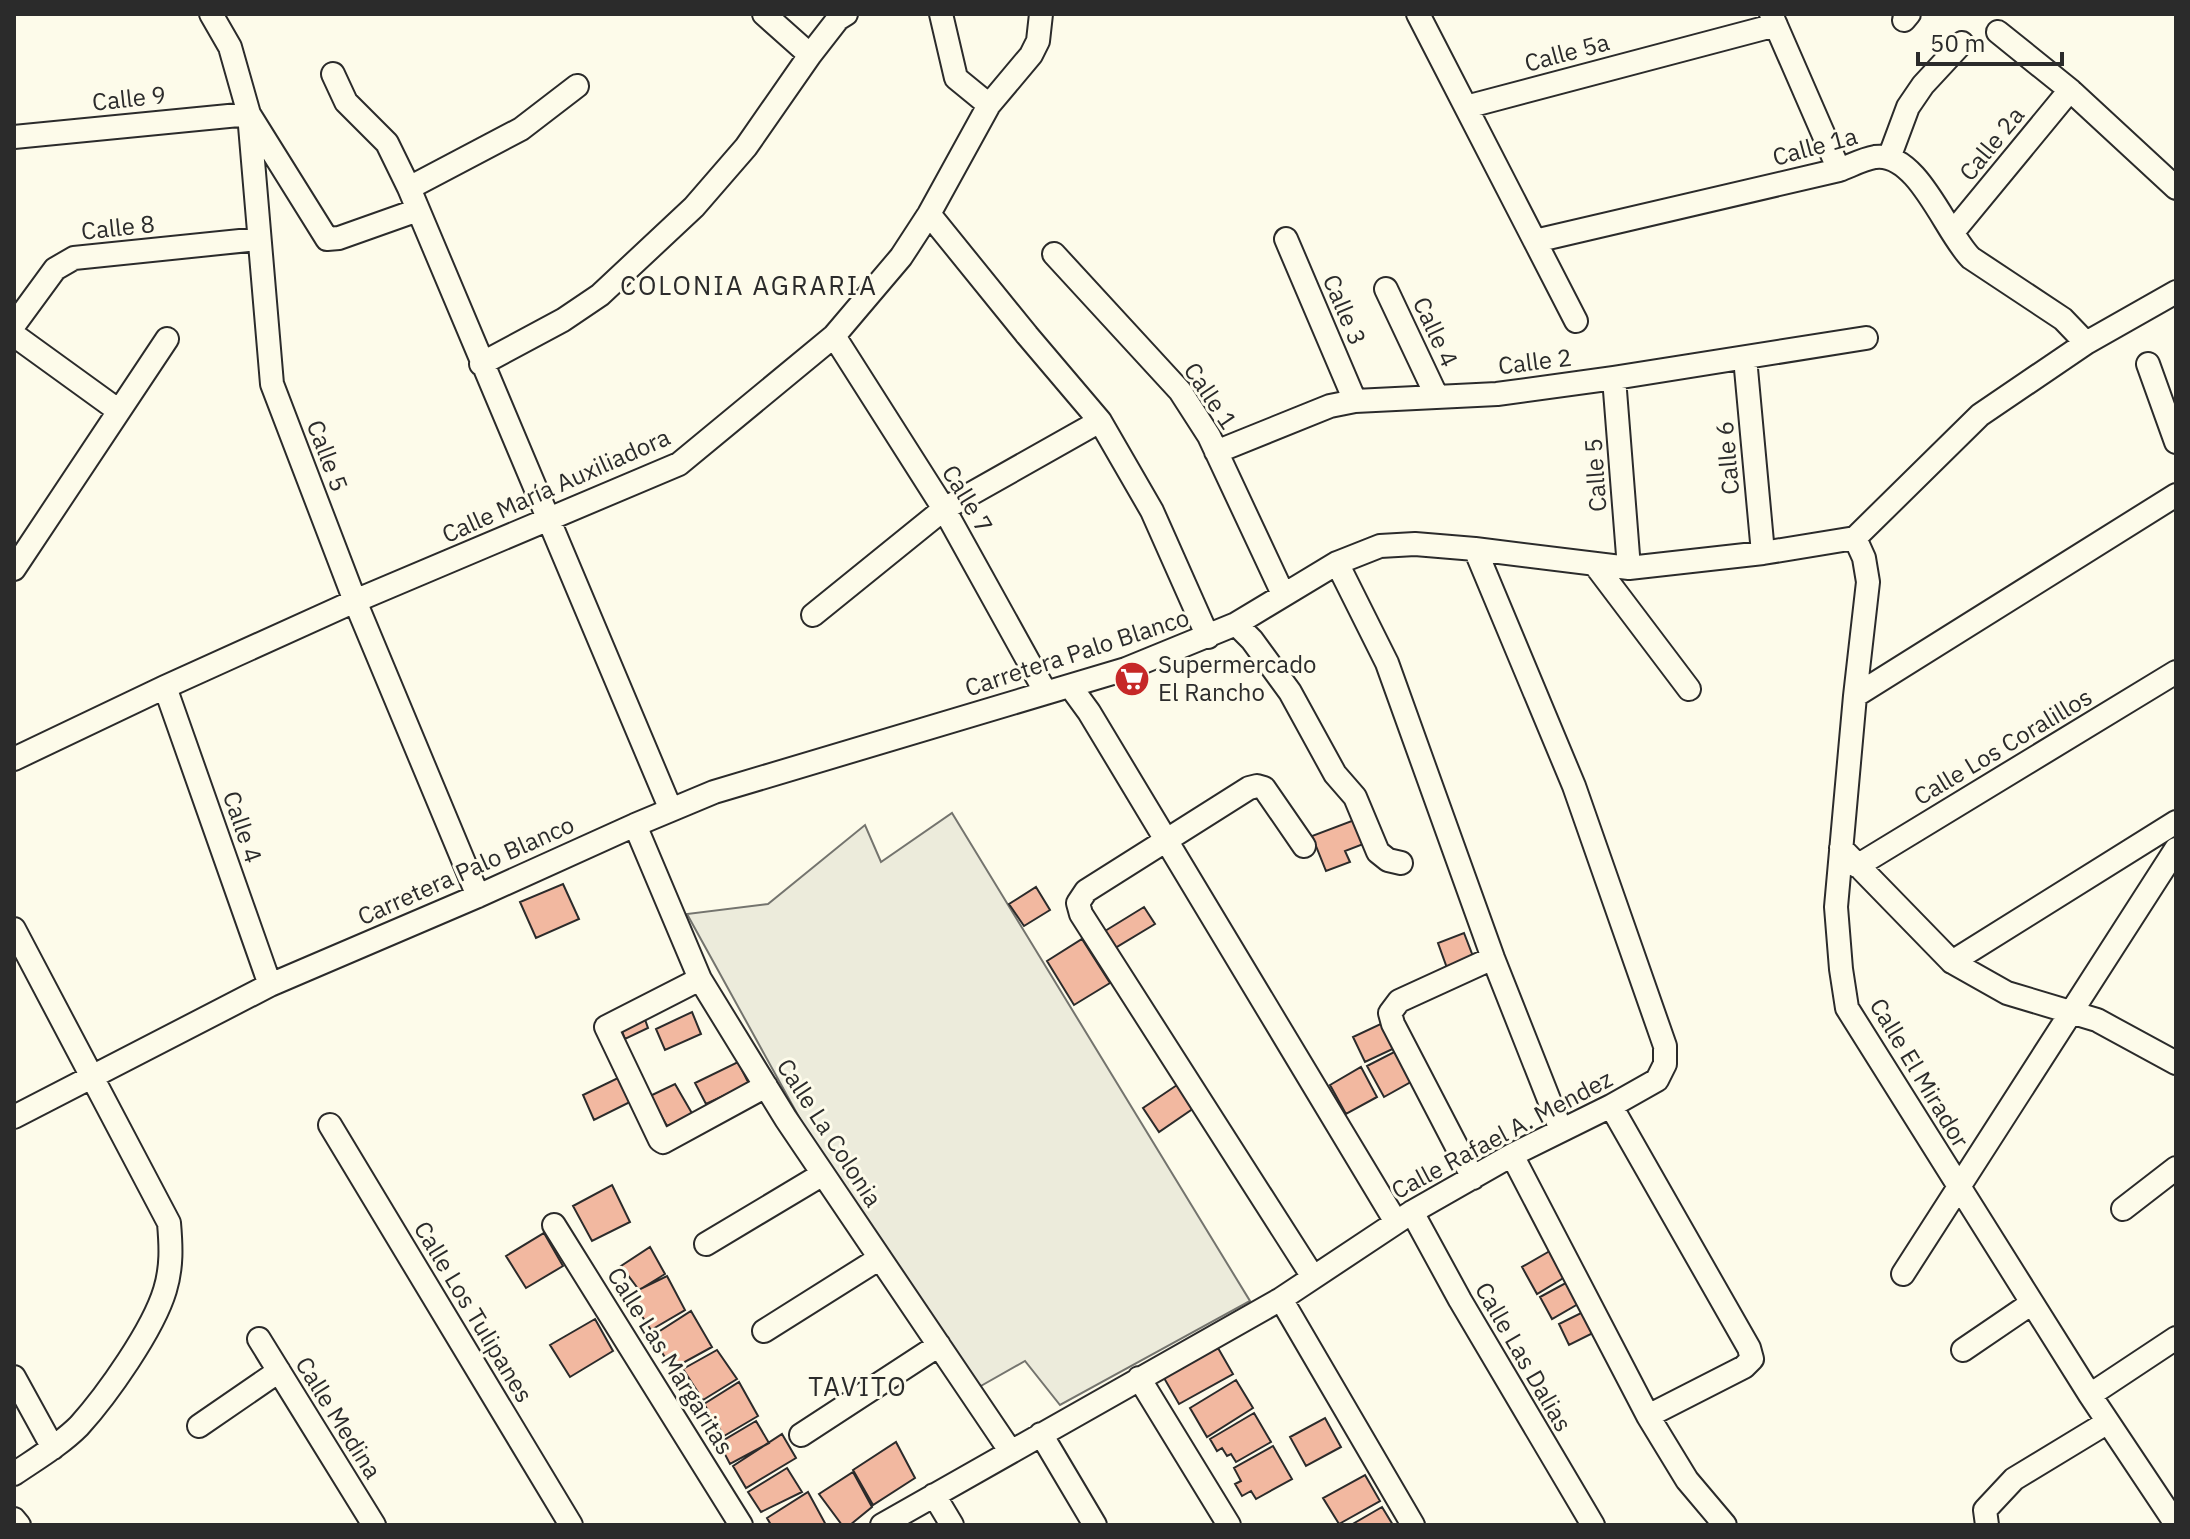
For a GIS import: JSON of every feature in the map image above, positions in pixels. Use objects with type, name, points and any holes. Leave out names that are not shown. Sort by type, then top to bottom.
[{"type":"street","name":"Calle 5","points":[[211,14],[230,47],[249,114],[272,384],[355,601],[478,896]]},
{"type":"street","points":[[764,14],[810,55]]},
{"type":"street","points":[[481,364],[563,320],[600,295],[694,207],[746,147],[810,55],[838,19],[846,14]]},
{"type":"street","points":[[941,14],[956,78],[989,105]]},
{"type":"street","name":"Calle María Auxiliadora","points":[[14,759],[355,601],[679,464],[834,336],[901,257],[929,214],[989,105],[1031,55],[1038,41],[1041,14]]},
{"type":"street","points":[[1418,14],[1576,321]]},
{"type":"street","points":[[1773,19],[1839,170]]},
{"type":"street","name":"Calle 5a","points":[[1466,107],[1773,19]]},
{"type":"street","points":[[1998,32],[2070,90],[2176,188]]},
{"type":"street","points":[[1889,158],[1908,107],[1923,85],[1962,43]]},
{"type":"street","points":[[333,74],[346,102],[387,143],[409,188],[671,810]]},
{"type":"street","points":[[409,188],[521,129],[577,86]]},
{"type":"street","name":"Calle 2a","points":[[1953,232],[2070,90]]},
{"type":"street","name":"Calle 9","points":[[14,137],[249,114]]},
{"type":"street","points":[[249,114],[327,239],[339,238],[418,210]]},
{"type":"street","name":"Calle 1a","points":[[1535,241],[1839,170],[1875,157],[1889,158],[1905,168],[1920,184],[1953,232],[1959,247],[2063,319],[2086,343]]},
{"type":"street","points":[[929,214],[1100,421],[1152,511],[1208,637]]},
{"type":"street","name":"Calle 8","points":[[14,325],[55,269],[65,261],[259,239]]},
{"type":"street","name":"Calle 3","points":[[1286,239],[1355,401]]},
{"type":"street","name":"Calle 1","points":[[1054,254],[1180,391],[1216,452],[1283,594]]},
{"type":"street","name":"Calle 4","points":[[1386,289],[1437,397]]},
{"type":"street","points":[[1855,538],[1980,415],[2086,343],[2176,292]]},
{"type":"street","points":[[14,335],[119,411]]},
{"type":"street","name":"Calle 7","points":[[834,336],[944,509],[1046,693]]},
{"type":"street","name":"Calle 2","points":[[1216,452],[1330,406],[1355,401],[1497,394],[1866,338]]},
{"type":"street","points":[[14,569],[167,339]]},
{"type":"street","name":"Calle 6","points":[[1745,358],[1763,553]]},
{"type":"street","points":[[2148,364],[2176,442]]},
{"type":"street","name":"Calle 5","points":[[1614,378],[1629,568]]},
{"type":"street","points":[[813,615],[944,509],[1100,421]]},
{"type":"street","points":[[1855,696],[2176,495]]},
{"type":"street","name":"Carretera Palo Blanco","points":[[14,1117],[270,985],[635,825],[714,792],[1126,669],[1236,624],[1337,563],[1380,546],[1415,544],[1475,549],[1629,568],[1763,553],[1855,538]]},
{"type":"street","name":"Calle El Mirador","points":[[1855,538],[1864,558],[1868,582],[1836,907],[1847,1008],[2090,1395],[2176,1524]]},
{"type":"street","name":"Calle Rafael A. Mendez","points":[[882,1525],[1281,1299],[1404,1217],[1512,1155],[1657,1080],[1665,1064],[1665,1046],[1574,786],[1475,549]]},
{"type":"street","points":[[1337,563],[1387,663],[1493,958],[1561,1130]]},
{"type":"street","points":[[1596,566],[1689,689]]},
{"type":"street","points":[[1236,624],[1252,640],[1290,692],[1335,774],[1355,797],[1378,852],[1388,860],[1401,863]]},
{"type":"street","name":"Calle Los Coralillos","points":[[1857,866],[2176,672]]},
{"type":"street","name":"Calle Las Dalias","points":[[1070,686],[1467,1313],[1593,1525]]},
{"type":"street","name":"Calle 4","points":[[165,687],[270,985]]},
{"type":"street","points":[[1304,846],[1264,788],[1249,788],[1086,891],[1078,903],[1081,914],[1313,1277]]},
{"type":"street","points":[[1952,962],[2176,822]]},
{"type":"street","name":"Calle La Colonia","points":[[635,825],[700,979],[823,1174],[1011,1452]]},
{"type":"street","points":[[1841,848],[1952,962],[2007,993],[2097,1020],[2176,1063]]},
{"type":"street","points":[[1903,1274],[1960,1190],[2176,849]]},
{"type":"street","points":[[14,929],[169,1223],[172,1254],[165,1290],[124,1367],[79,1425],[53,1448],[14,1474]]},
{"type":"street","points":[[1473,1178],[1390,1013],[1399,1001],[1493,958]]},
{"type":"street","points":[[700,979],[606,1027],[660,1140],[663,1142],[766,1086]]},
{"type":"street","points":[[1611,1106],[1749,1348],[1752,1359],[1744,1367],[1648,1416]]},
{"type":"street","name":"Calle Los Tulipanes","points":[[330,1125],[571,1525]]},
{"type":"street","points":[[1512,1155],[1648,1416],[1687,1480],[1725,1525]]},
{"type":"street","points":[[2123,1209],[2176,1168]]},
{"type":"street","points":[[706,1244],[823,1174]]},
{"type":"street","name":"Calle Las Margaritas","points":[[554,1225],[741,1525]]},
{"type":"street","points":[[764,1331],[880,1258]]},
{"type":"street","points":[[1281,1299],[1413,1525]]},
{"type":"street","points":[[1963,1350],[2032,1303]]},
{"type":"street","points":[[2090,1395],[2176,1338]]},
{"type":"street","name":"Calle Medina","points":[[259,1339],[374,1525]]},
{"type":"street","points":[[801,1435],[939,1345]]},
{"type":"street","points":[[199,1426],[279,1371]]},
{"type":"street","points":[[14,1377],[53,1448]]},
{"type":"street","points":[[1139,1378],[1229,1525]]},
{"type":"street","points":[[1987,1525],[1985,1510],[2014,1479],[2108,1422]]},
{"type":"street","points":[[1041,1434],[1095,1525]]},
{"type":"street","points":[[934,1495],[952,1525]]},
{"type":"street","points":[[14,1519],[19,1525]]},
{"type":"shaded area","points":[[952,813],[1250,1301],[1060,1405],[1025,1361],[979,1387],[826,1166],[687,914],[768,904],[865,825],[881,862]]},
{"type":"building","points":[[1357,819],[1366,843],[1345,851],[1350,862],[1326,871],[1312,836]]},
{"type":"building","points":[[563,884],[579,919],[536,938],[520,902]]},
{"type":"building","points":[[1036,887],[1050,910],[1024,926],[1009,904]]},
{"type":"building","points":[[1144,907],[1155,924],[1115,948],[1105,931]]},
{"type":"building","points":[[1464,933],[1474,959],[1447,968],[1438,943]]},
{"type":"building","points":[[1082,939],[1110,983],[1074,1005],[1047,961]]},
{"type":"building","points":[[642,1011],[648,1028],[625,1039],[619,1023]]},
{"type":"building","points":[[692,1012],[701,1034],[665,1050],[656,1029]]},
{"type":"building","points":[[1387,1021],[1399,1046],[1365,1062],[1353,1037]]},
{"type":"building","points":[[1400,1049],[1416,1079],[1384,1097],[1367,1066]]},
{"type":"building","points":[[738,1062],[749,1084],[706,1104],[695,1083]]},
{"type":"building","points":[[1361,1067],[1377,1097],[1346,1114],[1330,1085]]},
{"type":"building","points":[[624,1075],[636,1099],[594,1120],[583,1095]]},
{"type":"building","points":[[675,1084],[693,1115],[667,1126],[650,1096]]},
{"type":"building","points":[[1177,1085],[1194,1108],[1159,1132],[1143,1108]]},
{"type":"building","points":[[612,1185],[630,1222],[592,1241],[573,1206]]},
{"type":"building","points":[[544,1233],[563,1266],[526,1288],[506,1256]]},
{"type":"building","points":[[650,1247],[665,1274],[639,1290],[621,1266]]},
{"type":"building","points":[[1555,1248],[1570,1274],[1537,1294],[1522,1267]]},
{"type":"building","points":[[667,1276],[685,1310],[651,1330],[628,1295]]},
{"type":"building","points":[[1573,1279],[1585,1300],[1552,1319],[1540,1297]]},
{"type":"building","points":[[1589,1309],[1599,1330],[1569,1345],[1559,1324]]},
{"type":"building","points":[[691,1311],[712,1347],[672,1369],[652,1336]]},
{"type":"building","points":[[595,1319],[613,1351],[570,1377],[550,1345]]},
{"type":"building","points":[[1218,1348],[1233,1374],[1179,1404],[1164,1378]]},
{"type":"building","points":[[717,1350],[737,1379],[703,1400],[683,1369]]},
{"type":"building","points":[[1236,1380],[1253,1408],[1207,1437],[1190,1408]]},
{"type":"building","points":[[739,1382],[758,1416],[724,1436],[704,1404]]},
{"type":"building","points":[[1254,1413],[1271,1442],[1236,1462],[1222,1448],[1217,1451],[1210,1439]]},
{"type":"building","points":[[1325,1418],[1341,1447],[1306,1466],[1290,1437]]},
{"type":"building","points":[[756,1421],[769,1443],[730,1464],[719,1443]]},
{"type":"building","points":[[782,1434],[796,1458],[746,1488],[733,1466]]},
{"type":"building","points":[[896,1442],[915,1478],[873,1505],[853,1470]]},
{"type":"building","points":[[1273,1446],[1292,1479],[1256,1499],[1251,1491],[1242,1496],[1235,1484],[1241,1481],[1234,1468]]},
{"type":"building","points":[[787,1468],[802,1492],[761,1512],[748,1492]]},
{"type":"building","points":[[853,1472],[872,1507],[850,1525],[842,1525],[819,1494]]},
{"type":"building","points":[[1365,1475],[1380,1501],[1339,1524],[1323,1498]]},
{"type":"building","points":[[808,1492],[826,1525],[771,1525],[767,1518]]},
{"type":"building","points":[[1382,1507],[1393,1525],[1351,1525]]},
{"type":"place","name":"Supermercado El Rancho","points":[[1132,679]]},
{"type":"district","name":"COLONIA AGRARIA","points":[[749,286]]},
{"type":"district","name":"TAVITO","points":[[858,1387]]}]
